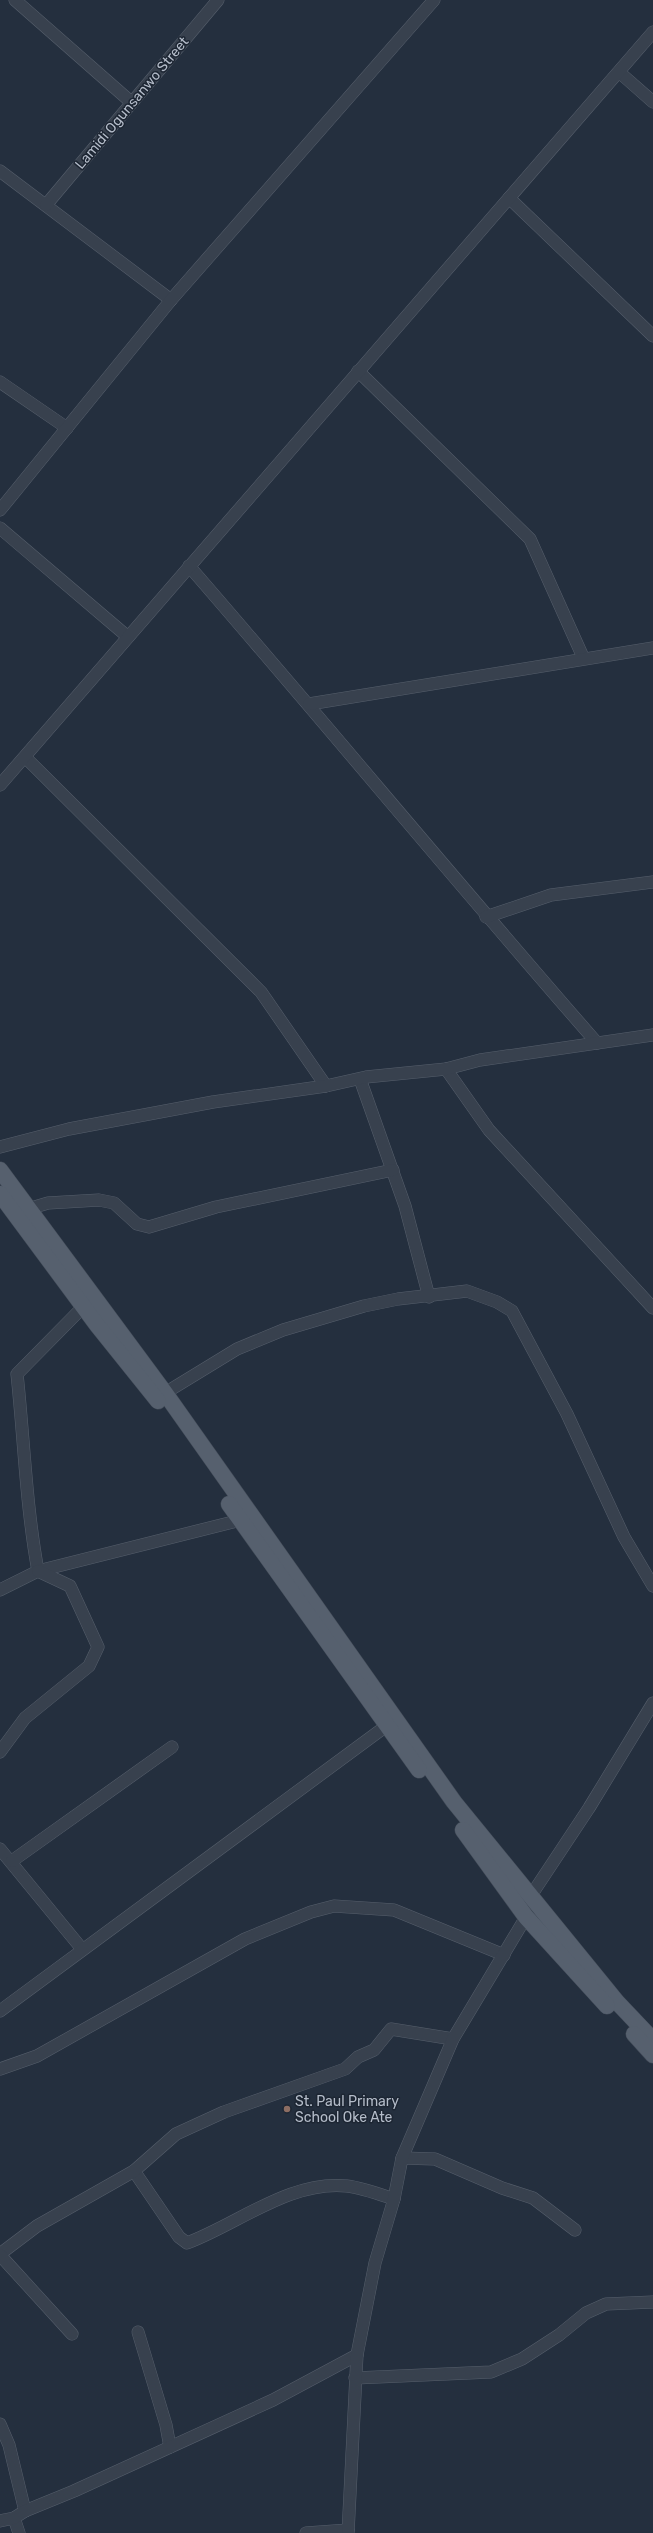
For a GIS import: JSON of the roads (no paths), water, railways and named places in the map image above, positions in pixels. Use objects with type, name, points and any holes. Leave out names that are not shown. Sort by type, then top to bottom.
[{"type":"main road","points":[[0,1170],[165,1394],[526,1917],[653,2055]]},
{"type":"main road","points":[[0,1194],[83,1307],[155,1396],[241,1520],[390,1722],[530,1898],[617,2002],[653,2040]]},
{"type":"street","name":"Lamidi Ogunsanwo Street","points":[[46,206],[131,102],[218,0]]},
{"type":"street","points":[[0,510],[171,300],[434,0]]},
{"type":"street","points":[[23,2],[131,102]]},
{"type":"street","points":[[0,785],[653,32]]},
{"type":"street","points":[[619,72],[653,102]]},
{"type":"street","points":[[0,171],[171,300]]},
{"type":"street","points":[[509,198],[653,336]]},
{"type":"street","points":[[358,371],[530,539],[584,658]]},
{"type":"street","points":[[0,382],[67,428]]},
{"type":"street","points":[[0,528],[128,637]]},
{"type":"street","points":[[189,566],[309,704],[486,916],[597,1043]]},
{"type":"street","points":[[309,704],[584,658],[653,648]]},
{"type":"street","points":[[25,757],[261,992],[326,1086]]},
{"type":"street","points":[[486,916],[551,895],[653,882]]},
{"type":"street","points":[[0,1147],[69,1129],[213,1102],[446,1069],[480,1060],[653,1034]]},
{"type":"street","points":[[446,1069],[489,1130],[653,1308]]},
{"type":"street","points":[[360,1080],[393,1170],[429,1297]]},
{"type":"street","points":[[28,1209],[48,1203],[99,1200],[114,1203],[137,1224],[149,1226],[216,1207],[393,1170]]},
{"type":"street","points":[[165,1394],[237,1349],[283,1330],[364,1306],[398,1299],[429,1297],[467,1291],[497,1302],[512,1310],[567,1414],[624,1537],[653,1586]]},
{"type":"street","points":[[38,1571],[24,1459],[23,1432],[17,1374],[83,1307]]},
{"type":"street","points":[[0,1590],[38,1571],[241,1520]]},
{"type":"street","points":[[0,1752],[25,1718],[89,1666],[98,1647],[70,1586],[38,1571]]},
{"type":"street","points":[[530,1898],[589,1808],[653,1703]]},
{"type":"street","points":[[0,2011],[390,1722]]},
{"type":"street","points":[[12,1861],[172,1747]]},
{"type":"street","points":[[0,1849],[12,1861],[82,1949]]},
{"type":"street","points":[[0,2069],[37,2056],[245,1939],[292,1920],[334,1906],[394,1910],[504,1955]]},
{"type":"street","points":[[306,2533],[348,2532],[357,2354],[375,2263],[394,2199],[402,2158],[453,2039],[526,1917]]},
{"type":"street","points":[[72,2334],[0,2255],[37,2226],[134,2171],[176,2134],[224,2112],[345,2069],[358,2057],[374,2050],[391,2029],[453,2039]]},
{"type":"street","points":[[402,2158],[435,2159],[502,2188],[533,2198],[575,2230]]},
{"type":"street","points":[[134,2171],[179,2238],[187,2243],[293,2194],[321,2186],[348,2186],[394,2199]]},
{"type":"street","points":[[355,2378],[490,2372],[522,2359],[559,2335],[586,2313],[606,2304],[653,2302]]},
{"type":"street","points":[[138,2332],[166,2425],[170,2447]]},
{"type":"street","points":[[0,2522],[14,2518],[25,2511],[74,2491],[273,2400],[357,2354]]},
{"type":"street","points":[[0,2424],[9,2445],[25,2511]]},
{"type":"street","points":[[14,2518],[20,2533]]},
{"type":"place","name":"St. Paul Primary School Oke Ate","points":[[287,2109]]}]
